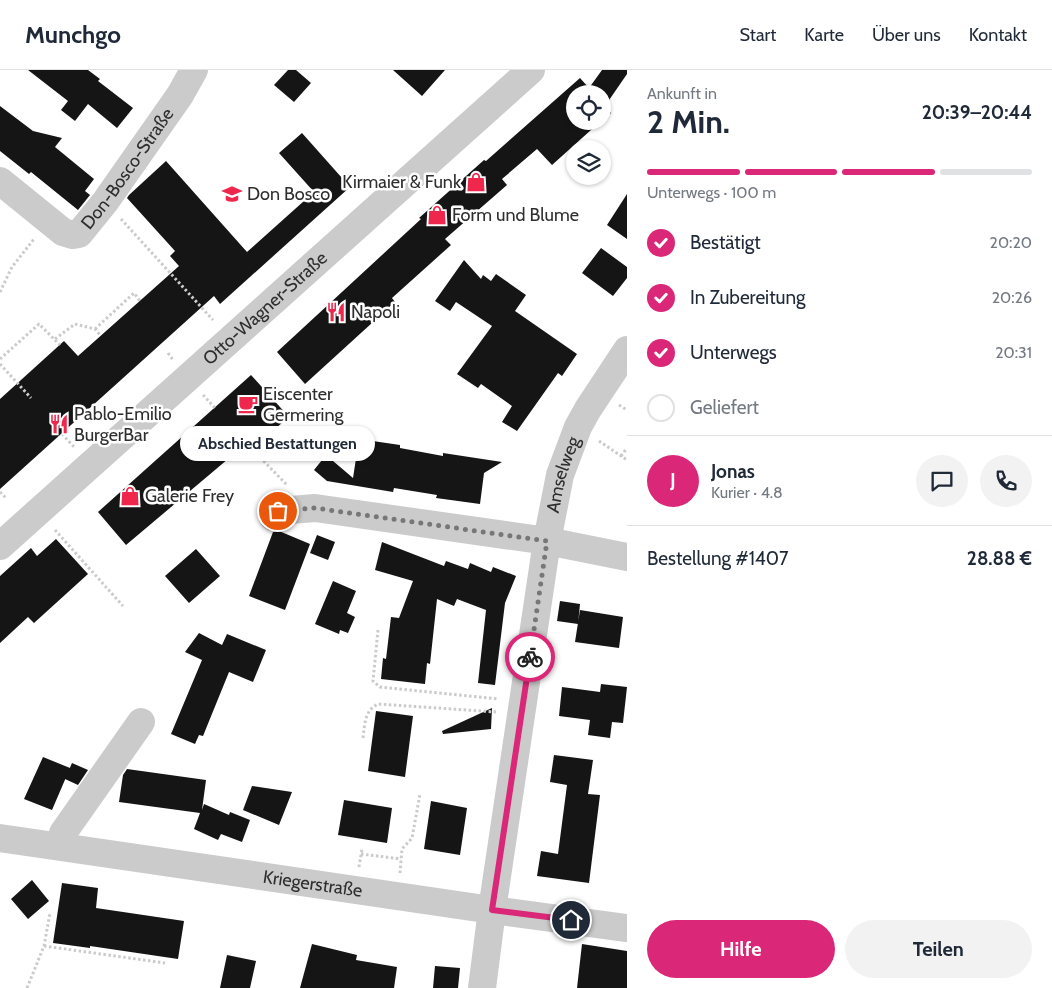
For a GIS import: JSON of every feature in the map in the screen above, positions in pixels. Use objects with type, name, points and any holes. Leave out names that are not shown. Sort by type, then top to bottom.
[{"type":"street","name":"Don-Bosco-Straße","points":[[0,181],[63,232],[73,235],[82,231],[105,202],[180,95],[194,70]]},
{"type":"street","name":"Otto-Wagner-Straße","points":[[0,546],[531,70]]},
{"type":"street","name":"Amselweg","points":[[482,988],[547,541],[560,475],[578,427],[599,390],[627,350]]},
{"type":"street","points":[[273,517],[278,511],[315,508],[547,541],[627,556]]},
{"type":"street","points":[[60,846],[63,833],[141,722]]},
{"type":"street","name":"Kriegerstraße","points":[[0,838],[627,928]]},
{"type":"path","points":[[105,202],[213,320]]},
{"type":"path","points":[[0,292],[12,267],[49,220]]},
{"type":"path","points":[[94,329],[134,293],[140,301]]},
{"type":"path","points":[[0,359],[39,324],[60,345]]},
{"type":"path","points":[[55,339],[75,324],[94,329],[101,336]]},
{"type":"path","points":[[0,364],[31,398]]},
{"type":"path","points":[[578,427],[627,460]]},
{"type":"path","points":[[246,443],[299,498],[315,508]]},
{"type":"path","points":[[621,456],[627,448]]},
{"type":"path","points":[[0,492],[6,498]]},
{"type":"path","points":[[59,535],[123,606]]},
{"type":"path","points":[[378,630],[373,681],[380,686],[522,707]]},
{"type":"path","points":[[363,738],[366,714],[371,707],[378,704],[522,707]]},
{"type":"path","points":[[398,896],[402,849],[412,838],[420,794]]},
{"type":"path","points":[[361,854],[401,859]]},
{"type":"path","points":[[27,988],[44,946],[50,913]]},
{"type":"path","points":[[44,946],[164,963]]},
{"type":"building","points":[[28,70],[88,70],[100,79],[98,81],[133,108],[117,128],[88,104],[75,121],[61,110],[68,101]]},
{"type":"building","points":[[288,70],[296,70],[311,83],[294,102],[274,85]]},
{"type":"building","points":[[393,70],[445,70],[422,96]]},
{"type":"building","points":[[602,70],[627,70],[627,74],[611,97],[611,85],[591,85]]},
{"type":"building","points":[[580,78],[586,85],[572,85]]},
{"type":"building","points":[[566,90],[566,130],[591,130],[580,140],[566,140],[566,152],[552,165],[537,149],[502,179],[507,185],[445,239],[451,245],[392,298],[395,302],[305,384],[277,352],[421,219],[419,218],[484,160],[486,161]]},
{"type":"building","points":[[0,106],[33,131],[62,138],[55,147],[94,179],[85,191],[90,195],[78,210],[31,172],[29,174],[0,151]]},
{"type":"building","points":[[302,133],[350,187],[220,304],[214,296],[0,489],[0,399],[64,341],[78,356],[179,266],[170,256],[175,251],[127,198],[129,195],[166,161],[247,252],[314,192],[279,153]]},
{"type":"building","points":[[627,194],[627,239],[607,225]]},
{"type":"building","points":[[601,248],[627,267],[627,278],[613,296],[582,273]]},
{"type":"building","points":[[464,260],[481,279],[483,275],[491,281],[496,274],[526,295],[515,311],[577,354],[562,376],[558,373],[517,431],[502,422],[512,406],[481,384],[478,388],[457,374],[492,326],[456,302],[450,311],[435,301]]},
{"type":"building","points":[[251,375],[289,417],[251,447],[247,443],[126,545],[98,512]]},
{"type":"building","points":[[359,439],[400,445],[400,448],[443,456],[443,453],[502,462],[484,473],[480,504],[436,498],[437,495],[394,488],[393,492],[327,481],[314,470],[326,455],[353,478]]},
{"type":"building","points":[[279,531],[310,544],[285,610],[249,596],[273,532]]},
{"type":"building","points":[[317,535],[335,542],[328,560],[310,553]]},
{"type":"building","points":[[56,539],[88,574],[34,623],[28,617],[0,643],[0,576],[31,548],[37,556]]},
{"type":"building","points":[[382,542],[444,566],[446,561],[468,569],[470,563],[491,572],[493,567],[516,576],[505,603],[495,685],[478,683],[486,610],[457,599],[454,606],[437,599],[430,664],[427,663],[425,684],[381,679],[383,658],[386,659],[391,617],[399,618],[413,581],[375,570]]},
{"type":"building","points":[[196,549],[220,576],[189,603],[165,576]]},
{"type":"building","points":[[333,581],[356,591],[347,613],[355,617],[348,633],[340,630],[339,634],[315,624]]},
{"type":"building","points":[[560,601],[580,604],[578,624],[557,621]]},
{"type":"building","points":[[580,610],[623,617],[619,648],[575,642]]},
{"type":"building","points":[[199,633],[222,645],[227,634],[266,650],[253,682],[229,672],[203,736],[199,735],[195,744],[171,734],[202,660],[185,652]]},
{"type":"building","points":[[601,684],[627,687],[623,723],[612,722],[610,738],[588,735],[590,720],[559,716],[562,687],[600,692]]},
{"type":"building","points":[[492,708],[491,729],[443,734],[442,731]]},
{"type":"building","points":[[376,711],[413,716],[405,777],[368,771]]},
{"type":"building","points":[[554,755],[593,760],[588,794],[600,795],[589,883],[537,876],[541,851],[558,854],[567,785],[550,782]]},
{"type":"building","points":[[43,757],[70,768],[52,810],[24,799]]},
{"type":"building","points":[[72,763],[88,770],[78,785],[65,779]]},
{"type":"building","points":[[127,769],[206,780],[202,810],[204,804],[229,815],[230,812],[250,820],[242,842],[221,834],[218,840],[194,829],[200,813],[119,802],[123,775]]},
{"type":"building","points":[[252,786],[292,792],[279,825],[243,810]]},
{"type":"building","points":[[344,800],[392,808],[387,843],[338,835]]},
{"type":"building","points":[[431,801],[467,808],[460,855],[424,849]]},
{"type":"building","points":[[32,880],[49,901],[28,919],[11,899]]},
{"type":"building","points":[[62,883],[98,888],[96,908],[184,921],[178,959],[90,946],[90,948],[53,943]]},
{"type":"building","points":[[312,944],[357,955],[356,960],[397,967],[394,988],[300,988]]},
{"type":"building","points":[[582,944],[627,951],[627,988],[577,988]]},
{"type":"building","points":[[227,955],[256,961],[250,988],[220,988]]},
{"type":"building","points":[[435,966],[460,968],[458,988],[433,988]]},
{"type":"way so far","points":[[278,511],[315,508],[547,541],[530,657]]},
{"type":"place","name":"Kirmaier & Funk","points":[[476,182]]},
{"type":"place","name":"Don Bosco","points":[[232,194]]},
{"type":"place","name":"Form und Blume","points":[[437,215]]},
{"type":"place","name":"Napoli","points":[[336,312]]},
{"type":"place","name":"Eiscenter Germering","points":[[248,404]]},
{"type":"place","name":"Pablo-Emilio BurgerBar","points":[[59,424]]},
{"type":"place","name":"Galerie Frey","points":[[130,496]]},
{"type":"place","name":"Abschied Bestattungen","points":[[278,511]]},
{"type":"route","points":[[530,657],[492,910],[571,920]]}]
